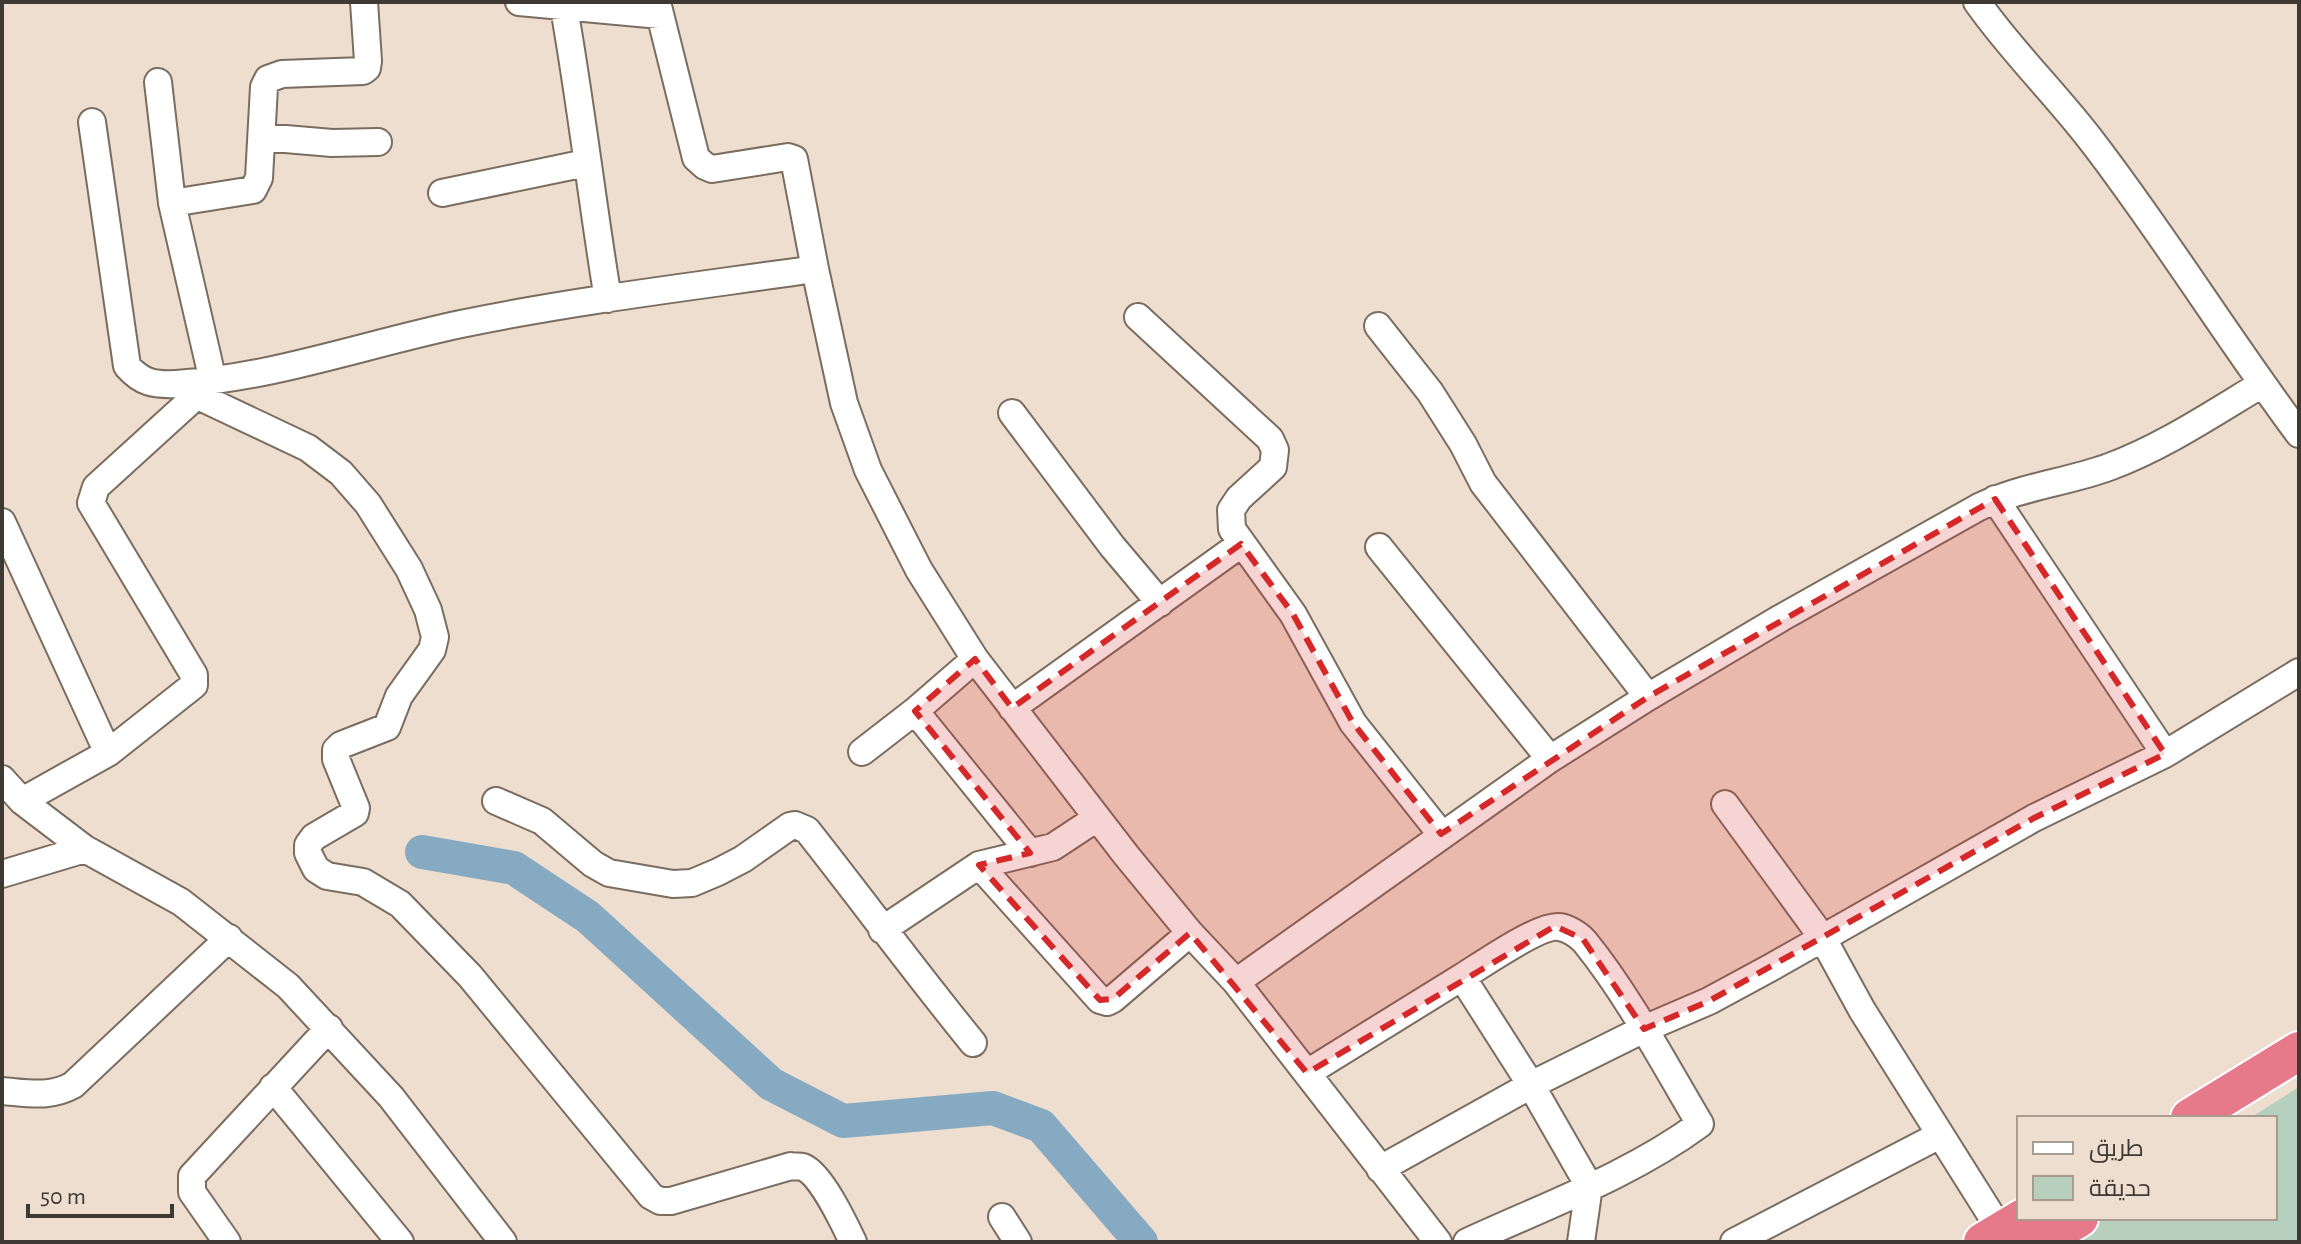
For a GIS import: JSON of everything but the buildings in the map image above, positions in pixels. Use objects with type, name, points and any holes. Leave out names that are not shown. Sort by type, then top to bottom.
[{"type":"highway","points":[[2193,1116],[2299,1051]]},
{"type":"highway","points":[[2242,1116],[2299,1079]]},
{"type":"highway","points":[[2039,1242],[2076,1220]]},
{"type":"street","points":[[172,203],[253,190],[259,178],[264,87],[268,79],[274,75],[358,73],[367,68],[364,2]]},
{"type":"street","points":[[519,2],[659,8],[696,158],[712,169],[788,157],[794,159],[844,403],[868,470],[919,570],[975,659],[1012,708],[1190,933],[1236,982],[1438,1242]]},
{"type":"street","points":[[1977,2],[2092,141],[2158,230],[2299,434]]},
{"type":"street","points":[[575,6],[586,163],[608,299]]},
{"type":"street","points":[[158,82],[172,203],[205,388],[308,448],[341,473],[368,504],[409,569],[435,637],[432,650],[399,696],[387,727],[341,745],[336,750],[336,759],[356,808],[355,813],[314,837],[308,845],[308,853],[316,869],[327,876],[363,882],[400,904],[470,976],[651,1196],[660,1201],[671,1201],[791,1166],[804,1167],[835,1205],[853,1242]]},
{"type":"street","points":[[92,122],[127,366],[138,378],[150,384],[205,388],[461,324],[815,269]]},
{"type":"street","points":[[262,137],[332,143],[378,142]]},
{"type":"street","points":[[442,193],[586,163]]},
{"type":"street","points":[[1138,317],[1270,439],[1275,450],[1273,467],[1239,498],[1231,510],[1232,529],[1293,614],[1353,723],[1441,834]]},
{"type":"street","points":[[1378,326],[1430,392],[1483,483],[1648,697]]},
{"type":"street","points":[[1236,982],[1550,759],[1781,618],[1995,499],[2011,492],[2109,467],[2173,438],[2262,384]]},
{"type":"street","points":[[22,801],[108,753],[194,685],[195,680],[94,511],[92,495],[96,487],[205,388]]},
{"type":"street","points":[[1012,413],[1112,546],[1160,603]]},
{"type":"street","points":[[1995,499],[2165,754]]},
{"type":"street","points":[[2,522],[108,753]]},
{"type":"street","points":[[1012,708],[1241,544]]},
{"type":"street","points":[[1379,547],[1550,759]]},
{"type":"street","points":[[862,752],[975,659]]},
{"type":"street","points":[[1380,1169],[1531,1085],[1644,1029],[1709,1001],[2034,818],[2165,754],[2299,672]]},
{"type":"street","points":[[915,711],[1030,853]]},
{"type":"street","points":[[2,779],[22,801],[85,849],[181,902],[288,986],[391,1097],[503,1242]]},
{"type":"street","points":[[496,801],[542,821],[593,864],[609,873],[673,884],[692,883],[718,872],[743,859],[784,828],[801,826],[973,1043]]},
{"type":"street","points":[[1725,804],[1823,938],[1862,1010],[1938,1136],[2002,1230]]},
{"type":"street","points":[[882,930],[979,865],[1053,847],[1097,818]]},
{"type":"street","points":[[2,874],[85,849]]},
{"type":"street","points":[[979,865],[1100,1000],[1113,999],[1190,933]]},
{"type":"street","points":[[1307,1073],[1529,936],[1555,926],[1583,939],[1644,1029],[1700,1124],[1672,1145],[1467,1242]]},
{"type":"street","points":[[2,1091],[43,1095],[73,1085],[229,938]]},
{"type":"street","points":[[1462,977],[1531,1085],[1589,1186],[1581,1242]]},
{"type":"street","points":[[227,1242],[192,1192],[192,1176],[329,1028]]},
{"type":"street","points":[[273,1087],[400,1242]]},
{"type":"street","points":[[1734,1242],[1938,1136]]},
{"type":"street","points":[[1002,1217],[1018,1242]]},
{"type":"highlighted area","points":[[1995,499],[2165,754],[2034,818],[1709,1001],[1644,1029],[1583,939],[1555,926],[1307,1073],[1190,933],[1113,999],[1100,1000],[979,865],[1030,853],[915,711],[975,659],[1012,708],[1241,544],[1293,614],[1353,723],[1441,834],[1648,697]]},
{"type":"green space","points":[[2299,1087],[2299,1242],[2052,1242],[2087,1220],[2277,1220],[2277,1116],[2253,1116]]},
{"type":"waterway","points":[[422,852],[514,868],[588,917],[771,1084],[843,1121],[993,1108],[1041,1126],[1141,1242]]}]
